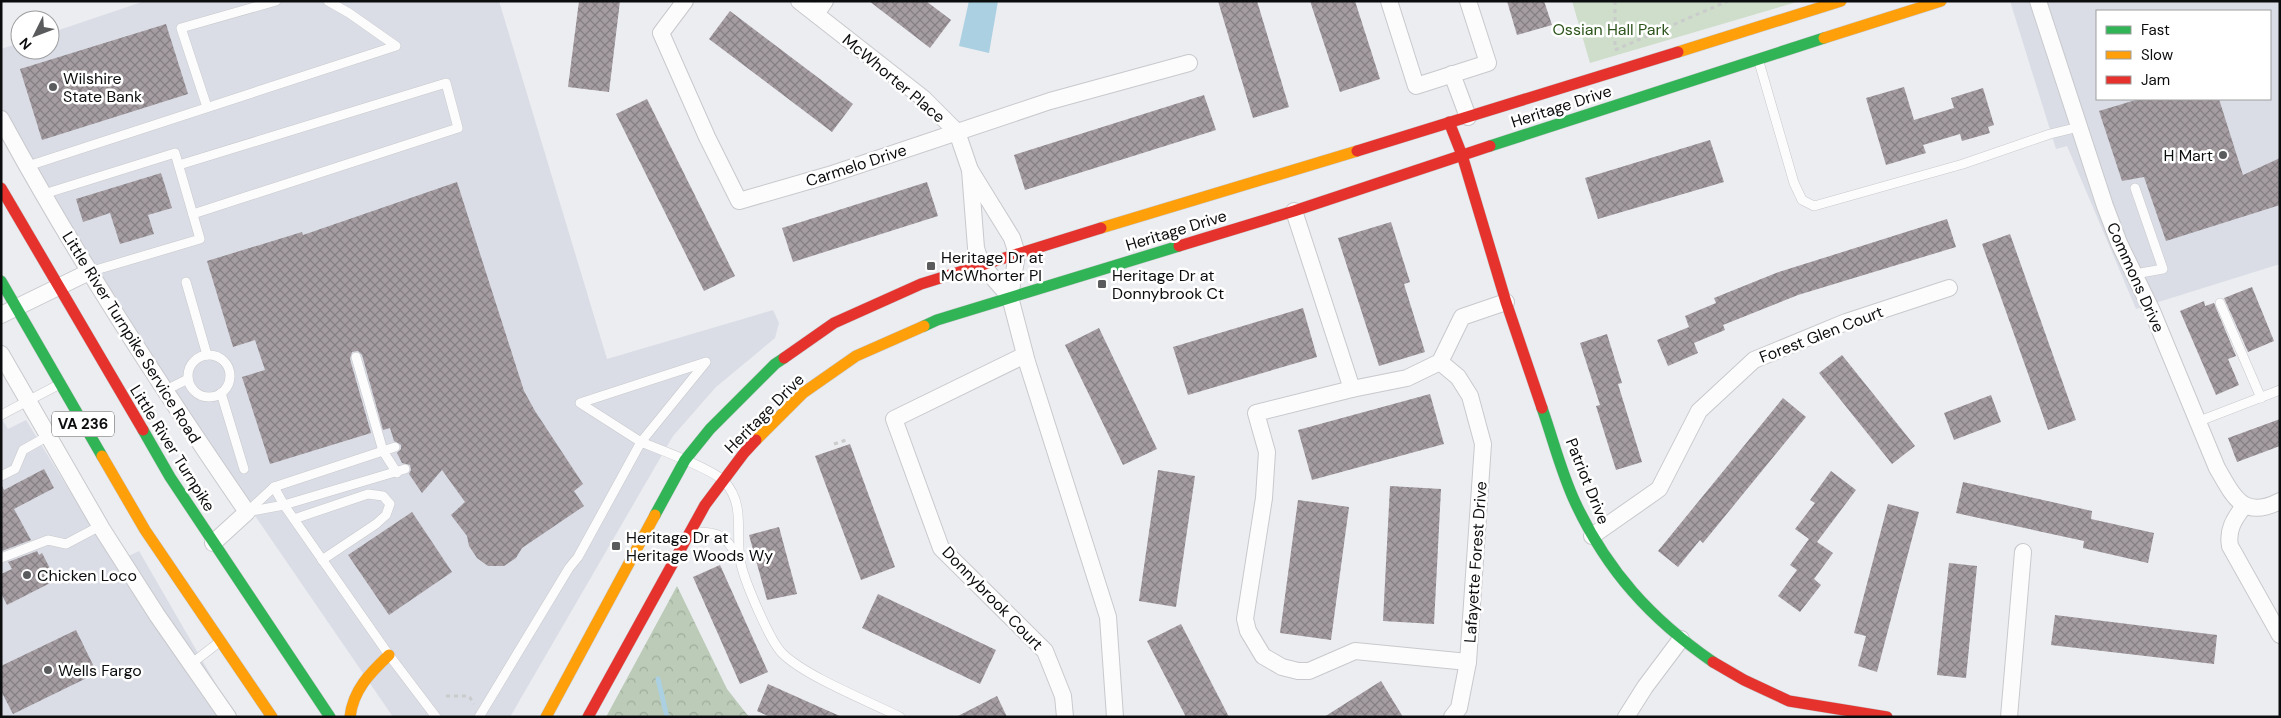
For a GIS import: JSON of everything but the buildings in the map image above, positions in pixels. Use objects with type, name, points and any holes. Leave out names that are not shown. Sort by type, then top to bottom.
[{"type":"street","name":"Carmelo Drive","points":[[685,1],[661,33],[707,137],[739,201],[829,175],[1050,101],[1190,63]]},
{"type":"street","name":"McWhorter Place","points":[[799,1],[820,8],[923,98],[957,132],[970,170],[1012,238],[1017,254]]},
{"type":"street","points":[[1388,1],[1416,86],[1488,62],[1468,1]]},
{"type":"street","name":"Heritage Drive","points":[[546,717],[685,460],[710,429],[775,364],[834,323],[921,284],[981,264],[1840,1]]},
{"type":"street","name":"Heritage Drive","points":[[588,717],[705,505],[722,480],[744,452],[803,392],[856,356],[937,320],[1294,211],[1941,1]]},
{"type":"street","name":"Commons Drive","points":[[2038,1],[2104,206],[2135,274],[2217,468],[2229,489],[2244,506]]},
{"type":"street","points":[[1452,74],[1468,116]]},
{"type":"street","name":"Little River Turnpike Service Road","points":[[1,119],[89,272],[164,391],[247,512]]},
{"type":"street","name":"Patriot Drive","points":[[1449,122],[1462,155],[1506,302],[1574,500],[1592,536],[1609,563],[1631,592],[1656,618],[1714,663],[1789,701],[1887,717]]},
{"type":"street","name":"McWhorter Place","points":[[970,170],[976,248],[981,264],[1010,297]]},
{"type":"street","name":"Little River Turnpike","points":[[1,188],[129,409],[213,543],[330,717]]},
{"type":"street","points":[[1294,211],[1352,389]]},
{"type":"street","points":[[1017,254],[1010,297],[1025,355],[1108,617],[1115,717]]},
{"type":"street","points":[[9,311],[89,272]]},
{"type":"street","name":"VA 236","points":[[1,281],[9,311],[60,384],[145,530],[220,642],[265,714]]},
{"type":"street","name":"Forest Glen Court","points":[[1592,536],[1659,489],[1699,411],[1754,360],[1846,322],[1949,288]]},
{"type":"street","points":[[1440,362],[1462,317],[1506,302]]},
{"type":"street","name":"Donnybrook Court","points":[[1025,355],[894,419],[942,548],[1046,651],[1063,696],[1065,717]]},
{"type":"street","points":[[2,358],[100,526],[157,615],[228,717]]},
{"type":"street","name":"Lafayette Forest Drive","points":[[1440,362],[1458,377],[1470,396],[1483,444],[1468,662],[1355,650],[1309,671],[1298,671],[1282,667],[1264,656],[1248,632],[1244,619],[1264,498],[1267,452],[1256,413],[1352,389],[1407,378],[1440,362]]},
{"type":"street","points":[[2280,501],[2261,508],[2252,509],[2244,506],[2230,527],[2228,536],[2230,546],[2280,634]]},
{"type":"street","points":[[213,543],[247,512]]},
{"type":"street","points":[[2009,717],[2023,552]]},
{"type":"street","points":[[1626,717],[1682,639]]},
{"type":"street","points":[[350,717],[350,708],[356,691],[389,655]]},
{"type":"street","points":[[1452,717],[1458,708],[1468,662]]},
{"type":"street","points":[[1783,717],[1789,701]]},
{"type":"lane","points":[[206,107],[182,28],[276,1]]},
{"type":"lane","points":[[28,166],[396,46],[349,13],[328,1]]},
{"type":"lane","points":[[1758,59],[1794,183],[1802,200],[1814,206],[1963,164],[2050,134],[2079,127]]},
{"type":"lane","points":[[179,164],[446,83],[458,128],[193,214]]},
{"type":"lane","points":[[44,194],[175,153],[200,239],[89,272]]},
{"type":"lane","points":[[2135,188],[2163,269],[2135,274]]},
{"type":"lane","points":[[186,282],[207,355]]},
{"type":"lane","points":[[2220,303],[2261,398]]},
{"type":"lane","points":[[207,355],[220,359],[228,369],[228,382],[221,393],[214,396],[200,395],[190,386],[188,379],[188,372],[195,360],[207,355]]},
{"type":"lane","points":[[247,512],[284,505],[401,471],[383,452],[356,357]]},
{"type":"lane","points":[[481,714],[569,568],[578,557],[641,442],[706,362],[580,403],[641,442],[685,460],[722,480],[733,493],[738,504],[740,564]]},
{"type":"lane","points":[[164,391],[188,379]]},
{"type":"lane","points":[[1,416],[60,384]]},
{"type":"lane","points":[[2197,422],[2280,390]]},
{"type":"lane","points":[[221,393],[244,469]]},
{"type":"lane","points":[[1,476],[15,470],[23,450],[48,436]]},
{"type":"lane","points":[[247,512],[274,487],[395,448]]},
{"type":"lane","points":[[274,487],[284,505],[322,560],[389,655],[436,717]]},
{"type":"lane","points":[[294,519],[368,494],[384,496],[390,504],[386,515],[376,524],[322,560]]},
{"type":"lane","points":[[1,558],[48,540],[66,544],[100,526]]},
{"type":"lane","points":[[690,532],[708,532],[724,536],[732,545],[759,613],[782,653],[811,673],[900,717]]},
{"type":"lane","points":[[191,664],[220,642]]},
{"type":"path","points":[[1615,1],[1615,49],[1621,69]]},
{"type":"path","points":[[1615,49],[1728,1]]},
{"type":"path","points":[[834,444],[846,440]]},
{"type":"path","points":[[446,696],[469,696],[481,714]]},
{"type":"shaded area","points":[[145,1],[499,1],[607,359],[773,310],[779,323],[775,338],[716,387],[673,436],[510,717],[393,717],[227,475],[217,477],[1,110],[1,49],[10,46],[10,60],[60,60],[60,30]]},
{"type":"shaded area","points":[[2010,1],[2280,1],[2280,264],[2136,309],[2067,146],[2056,149]]},
{"type":"shaded area","points":[[1,418],[8,429],[26,420],[114,563],[139,551],[235,717],[1,717]]},
{"type":"green space","name":"Ossian Hall Park","points":[[1572,1],[1800,1],[1590,63]]},
{"type":"green space","points":[[677,586],[727,689],[749,717],[606,717]]},
{"type":"water","points":[[969,1],[998,1],[989,53],[959,46]]},
{"type":"waterway","points":[[658,679],[667,717]]},
{"type":"traffic: fast","points":[[1490,146],[1824,38]]},
{"type":"traffic: fast","points":[[924,326],[937,320],[1179,246]]},
{"type":"traffic: fast","points":[[1,281],[102,456]]},
{"type":"traffic: fast","points":[[655,515],[685,460],[710,429],[775,364],[784,358]]},
{"type":"traffic: fast","points":[[1542,408],[1570,491],[1601,550],[1616,572],[1651,611],[1670,629],[1713,662]]},
{"type":"traffic: fast","points":[[143,430],[170,477],[330,717]]},
{"type":"traffic: slow","points":[[1678,52],[1841,1]]},
{"type":"traffic: slow","points":[[1824,38],[1941,1]]},
{"type":"traffic: slow","points":[[1101,228],[1357,151]]},
{"type":"traffic: slow","points":[[756,440],[803,393],[856,356],[924,326]]},
{"type":"traffic: slow","points":[[102,456],[145,530],[272,717]]},
{"type":"traffic: slow","points":[[546,717],[655,515]]},
{"type":"traffic: slow","points":[[350,717],[355,698],[363,683],[389,655]]},
{"type":"traffic: jam","points":[[1357,151],[1678,52]]},
{"type":"traffic: jam","points":[[1449,122],[1462,155],[1506,302],[1542,408]]},
{"type":"traffic: jam","points":[[1179,246],[1294,211],[1490,146]]},
{"type":"traffic: jam","points":[[1,188],[143,430]]},
{"type":"traffic: jam","points":[[784,358],[834,323],[921,284],[1101,228]]},
{"type":"traffic: jam","points":[[588,717],[705,505],[756,440]]},
{"type":"traffic: jam","points":[[1713,662],[1744,680],[1789,701],[1887,717]]},
{"type":"place","name":"Wilshire State Bank","points":[[53,87]]},
{"type":"place","name":"H Mart","points":[[2223,155]]},
{"type":"place","name":"Heritage Dr at McWhorter Pl","points":[[931,266]]},
{"type":"place","name":"Heritage Dr at Donnybrook Ct","points":[[1102,284]]},
{"type":"place","name":"Heritage Dr at Heritage Woods Wy","points":[[616,546]]},
{"type":"place","name":"Chicken Loco","points":[[27,575]]},
{"type":"place","name":"Wells Fargo","points":[[48,670]]}]
